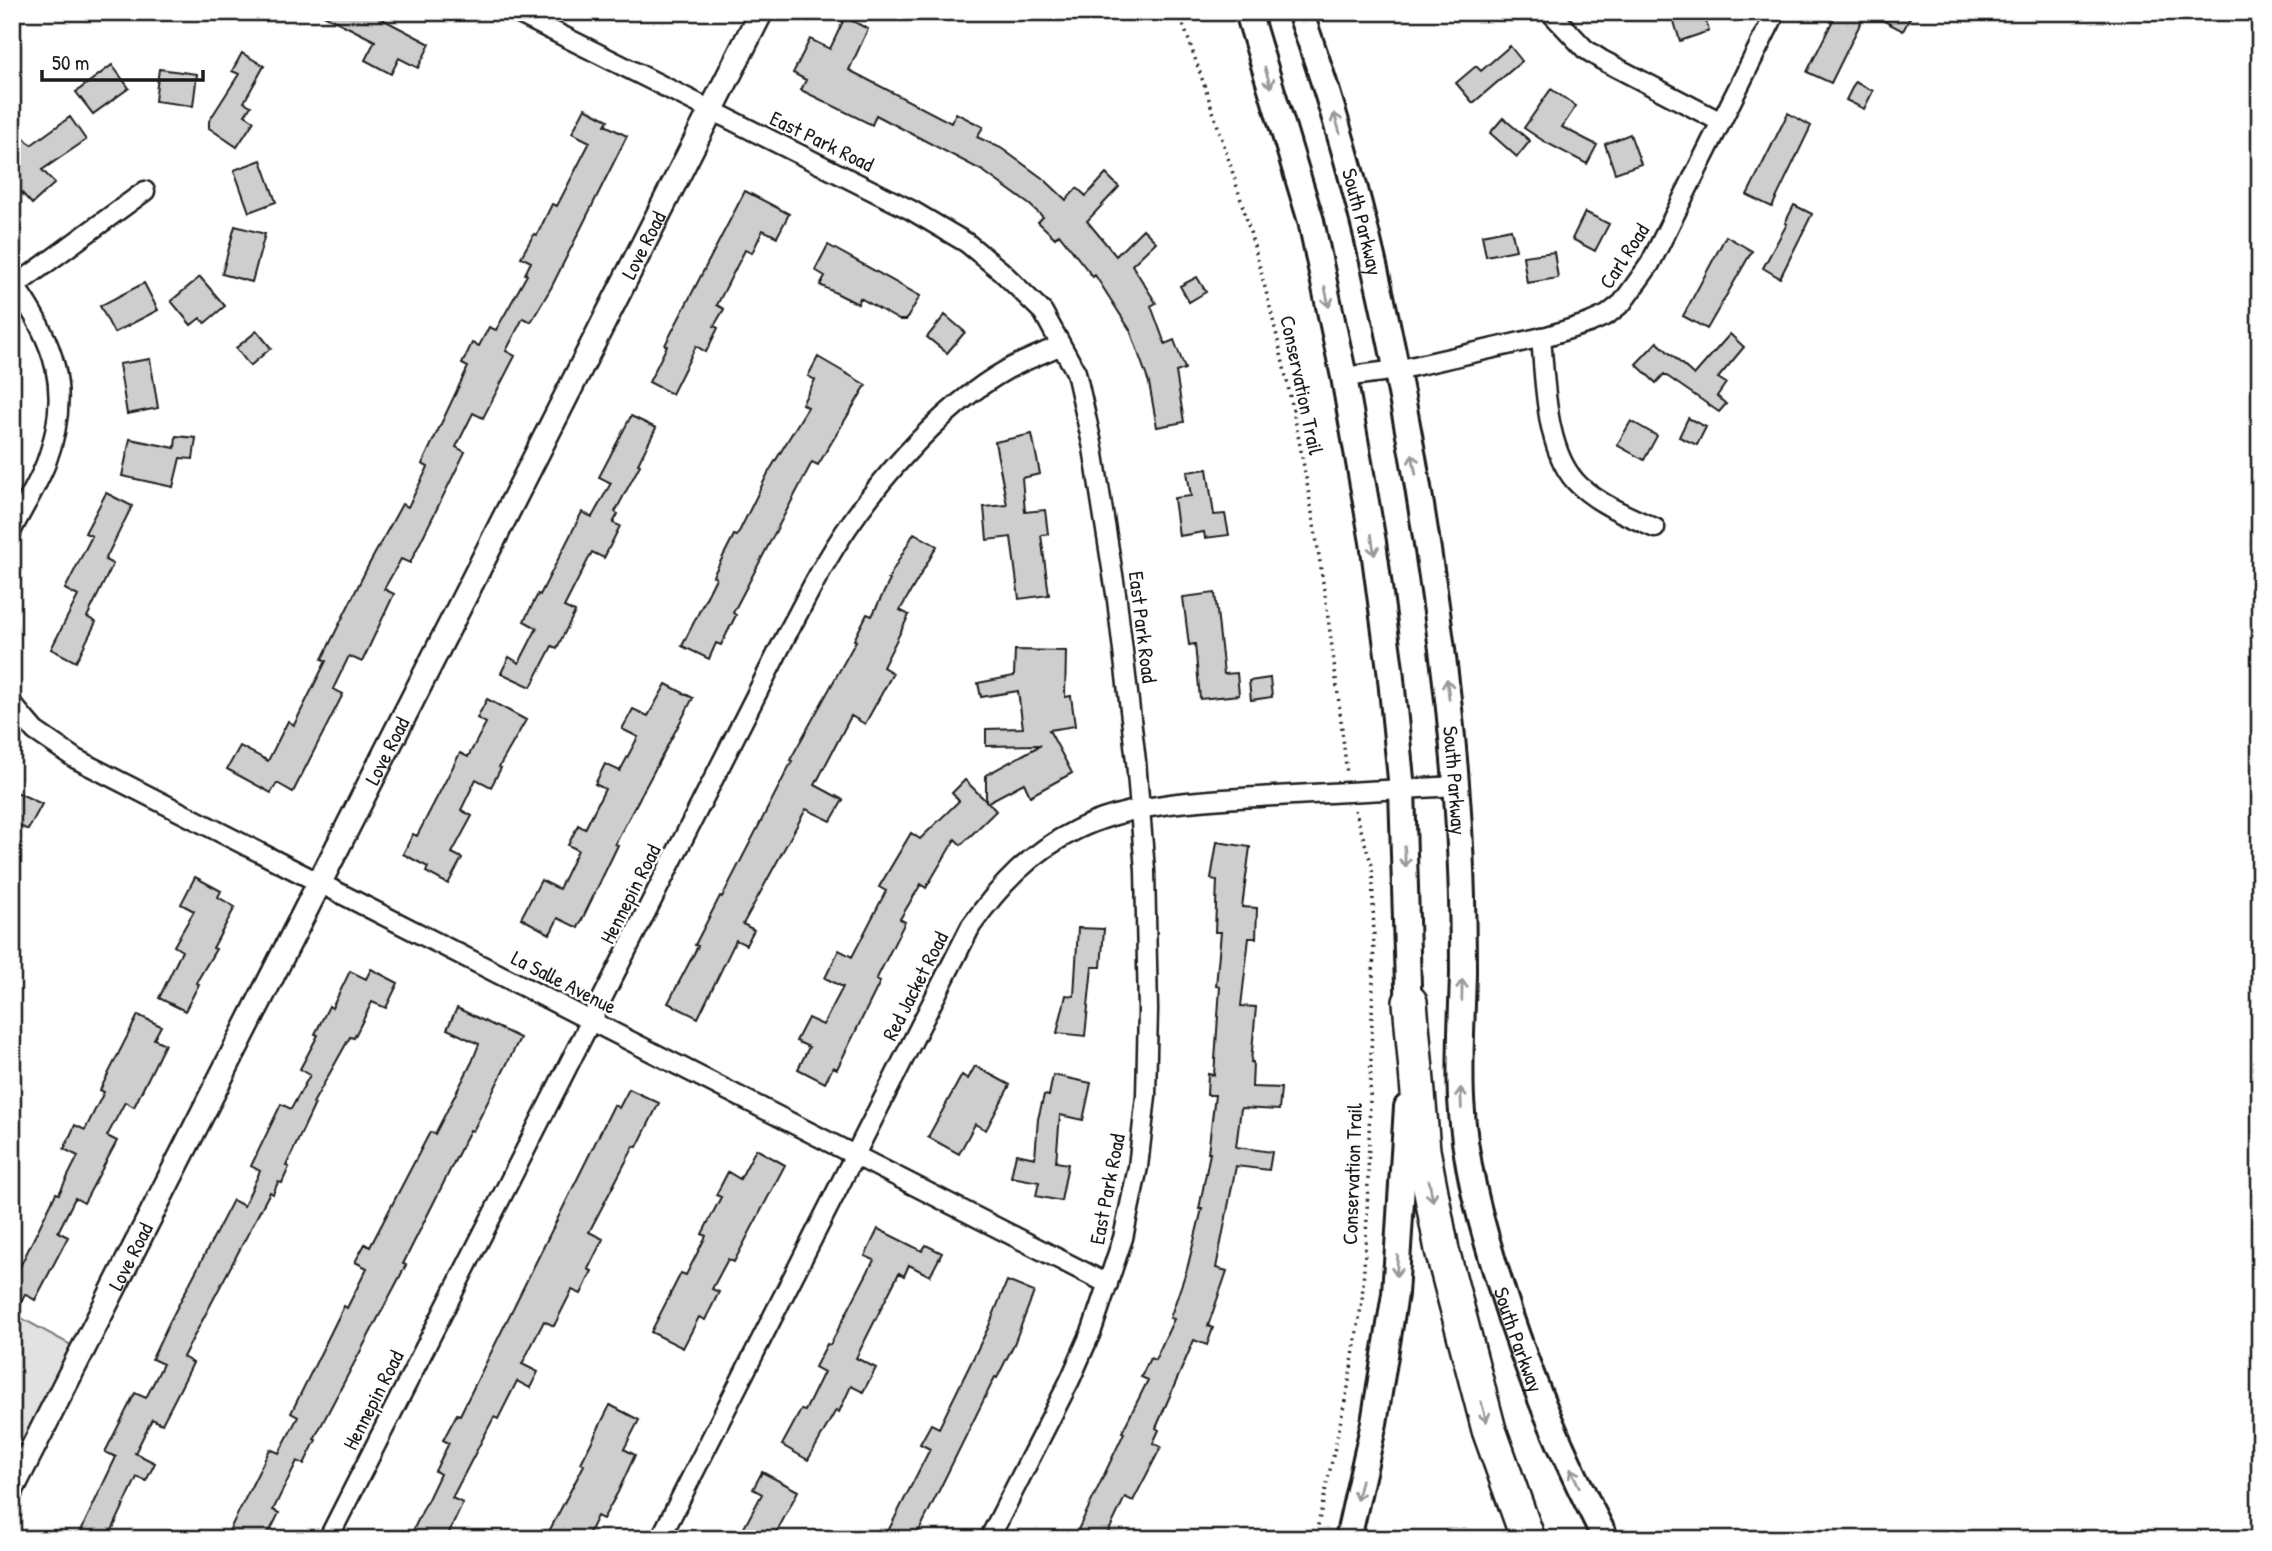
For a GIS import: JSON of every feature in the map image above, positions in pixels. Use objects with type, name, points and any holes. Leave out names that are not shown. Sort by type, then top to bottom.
[{"type":"highway","points":[[1410,1002],[1423,1150],[1442,1250],[1489,1430],[1528,1539]]},
{"type":"main road","points":[[1248,12],[1311,221],[1344,377],[1373,542],[1402,789],[1410,1002],[1407,1114],[1395,1294],[1374,1423],[1348,1539]]},
{"type":"main road","name":"South Parkway","points":[[1300,12],[1343,143],[1373,257],[1397,370],[1434,583],[1457,786],[1462,954],[1461,1097],[1472,1187],[1489,1251],[1523,1352],[1576,1483],[1606,1539]]},
{"type":"street","name":"East Park Road","points":[[515,12],[911,210],[967,243],[1001,271],[1043,312],[1076,372],[1093,448],[1117,600],[1140,808],[1145,870],[1148,1010],[1146,1096],[1138,1167],[1123,1238],[1108,1284],[1070,1380],[989,1539]]},
{"type":"street","name":"Love Road","points":[[12,1489],[322,883],[761,12]]},
{"type":"street","points":[[1550,12],[1567,32],[1593,55],[1721,122]]},
{"type":"street","name":"Carl Road","points":[[1344,377],[1397,370],[1541,337],[1589,323],[1607,315],[1622,303],[1650,264],[1776,12]]},
{"type":"street","points":[[12,530],[45,464],[53,440],[58,410],[58,374],[51,347],[30,307],[14,284],[145,191]]},
{"type":"street","points":[[1541,337],[1555,441],[1569,473],[1578,485],[1600,501],[1655,528]]},
{"type":"street","name":"Hennepin Road","points":[[328,1539],[827,560],[858,514],[897,465],[947,413],[1007,370],[1061,345]]},
{"type":"street","name":"La Salle Avenue","points":[[12,704],[35,731],[76,759],[1108,1284]]},
{"type":"street","name":"Red Jacket Road","points":[[660,1539],[971,926],[1006,880],[1030,859],[1077,829],[1140,808],[1215,800],[1457,786]]},
{"type":"path","name":"Conservation Trail","points":[[1179,12],[1252,240],[1288,388],[1315,528],[1332,637],[1347,774]]},
{"type":"path","name":"Conservation Trail","points":[[1315,1539],[1348,1387],[1362,1301],[1367,1218],[1374,937],[1371,866],[1354,808]]},
{"type":"shaded area","points":[[12,1313],[71,1345],[12,1461]]},
{"type":"building","points":[[318,12],[369,12],[430,44],[418,68],[399,58],[391,74],[365,60],[375,41]]},
{"type":"building","points":[[1671,12],[1703,12],[1709,31],[1680,41]]},
{"type":"building","points":[[1837,12],[1866,12],[1831,83],[1807,72]]},
{"type":"building","points":[[1867,12],[1913,12],[1903,31]]},
{"type":"building","points":[[845,17],[868,29],[849,70],[951,123],[956,113],[983,127],[977,137],[1001,148],[1045,180],[1066,200],[1077,188],[1086,196],[1106,174],[1119,187],[1087,221],[1116,256],[1143,229],[1156,242],[1132,265],[1156,303],[1151,306],[1165,344],[1174,340],[1185,369],[1176,372],[1184,422],[1157,427],[1149,383],[1130,330],[1095,275],[1093,277],[1059,234],[1055,238],[1038,222],[1043,217],[1030,205],[983,171],[876,115],[872,125],[801,90],[806,80],[793,73],[810,39],[830,49]]},
{"type":"building","points":[[1510,46],[1522,61],[1473,103],[1456,83],[1476,66],[1481,71]]},
{"type":"building","points":[[242,53],[264,66],[244,102],[251,106],[245,115],[254,121],[237,147],[209,128],[209,121],[239,74],[232,71]]},
{"type":"building","points":[[112,65],[129,88],[93,114],[76,92]]},
{"type":"building","points":[[159,69],[197,74],[193,106],[155,101]]},
{"type":"building","points":[[1855,82],[1873,91],[1864,109],[1846,100]]},
{"type":"building","points":[[1551,89],[1576,106],[1562,127],[1597,145],[1587,164],[1524,128]]},
{"type":"building","points":[[585,108],[608,120],[605,125],[627,136],[551,288],[531,322],[523,318],[506,351],[515,356],[483,418],[473,413],[456,447],[465,452],[410,563],[401,559],[384,589],[394,594],[362,662],[349,656],[333,689],[343,694],[293,792],[277,783],[271,793],[227,769],[240,746],[268,761],[288,721],[294,725],[326,661],[322,659],[367,568],[402,504],[408,507],[428,467],[422,464],[468,367],[462,364],[472,343],[479,346],[489,327],[496,330],[527,275],[525,274],[531,262],[521,257],[534,234],[537,235],[552,204],[557,206],[590,142],[572,133]]},
{"type":"building","points":[[1788,113],[1811,126],[1772,207],[1747,195]]},
{"type":"building","points":[[70,117],[86,140],[42,170],[55,183],[32,204],[12,182],[12,125],[31,145]]},
{"type":"building","points":[[1503,118],[1530,141],[1517,157],[1490,133]]},
{"type":"building","points":[[1630,134],[1641,164],[1615,173],[1605,144]]},
{"type":"building","points":[[261,160],[276,202],[249,212],[234,170]]},
{"type":"building","points":[[745,191],[789,214],[777,237],[763,230],[752,253],[745,250],[717,305],[724,309],[714,326],[718,328],[706,352],[696,346],[672,394],[649,382],[667,346],[665,345]]},
{"type":"building","points":[[1794,205],[1812,214],[1780,278],[1763,268],[1787,224],[1785,223]]},
{"type":"building","points":[[1585,212],[1609,224],[1595,251],[1572,239]]},
{"type":"building","points":[[235,226],[265,234],[252,282],[222,274]]},
{"type":"building","points":[[1511,229],[1516,250],[1486,256],[1482,235]]},
{"type":"building","points":[[1726,236],[1752,251],[1707,329],[1683,316]]},
{"type":"building","points":[[828,245],[920,296],[906,320],[899,320],[860,298],[858,304],[820,285],[825,276],[815,270]]},
{"type":"building","points":[[1554,252],[1558,278],[1527,283],[1523,256]]},
{"type":"building","points":[[200,277],[225,306],[205,323],[200,318],[191,325],[171,301]]},
{"type":"building","points":[[1197,277],[1206,292],[1189,302],[1180,286]]},
{"type":"building","points":[[144,283],[158,310],[114,333],[100,306]]},
{"type":"building","points":[[945,315],[965,332],[947,353],[927,337]]},
{"type":"building","points":[[257,331],[271,348],[250,366],[236,348]]},
{"type":"building","points":[[1730,334],[1744,347],[1718,378],[1726,383],[1717,396],[1726,404],[1719,412],[1664,374],[1656,383],[1636,364],[1657,342],[1694,375]]},
{"type":"building","points":[[818,357],[866,385],[818,465],[812,462],[733,613],[736,615],[721,645],[716,643],[709,659],[682,646],[734,535],[737,536],[768,473],[808,407],[802,404],[815,380],[808,376]]},
{"type":"building","points":[[150,359],[158,408],[127,414],[119,364]]},
{"type":"building","points":[[631,416],[656,428],[615,512],[618,514],[613,523],[620,526],[604,558],[592,552],[564,607],[575,612],[557,648],[552,646],[531,687],[501,673],[509,657],[519,663],[537,628],[524,621],[582,512],[592,517],[611,483],[599,477]]},
{"type":"building","points":[[1688,418],[1706,427],[1697,445],[1679,437]]},
{"type":"building","points":[[1631,421],[1657,436],[1644,460],[1617,445]]},
{"type":"building","points":[[1032,434],[1040,474],[1022,478],[1025,512],[1045,510],[1048,534],[1041,535],[1049,595],[1019,599],[1011,537],[987,540],[984,507],[1007,505],[995,442]]},
{"type":"building","points":[[176,436],[196,438],[193,459],[180,458],[173,487],[122,476],[130,439],[175,448]]},
{"type":"building","points":[[1207,469],[1214,515],[1225,514],[1229,535],[1205,538],[1204,532],[1179,536],[1174,498],[1191,496],[1187,472]]},
{"type":"building","points":[[106,493],[132,506],[105,560],[113,564],[87,617],[96,622],[76,662],[51,649],[78,596],[65,589],[92,536],[85,533]]},
{"type":"building","points":[[914,533],[937,546],[900,610],[909,615],[883,667],[893,673],[865,724],[851,716],[815,785],[843,800],[831,821],[806,809],[743,924],[754,930],[746,945],[736,940],[698,1018],[668,1003],[720,896],[722,897],[792,761],[790,760],[856,641],[854,640],[867,614],[872,616],[890,580],[888,579]]},
{"type":"building","points":[[1215,593],[1224,674],[1237,673],[1239,695],[1200,699],[1195,644],[1189,645],[1183,597]]},
{"type":"building","points":[[1015,650],[1066,651],[1065,697],[1071,696],[1075,726],[1049,730],[1072,773],[1030,796],[1024,783],[988,802],[996,811],[961,845],[955,839],[926,888],[921,884],[900,919],[905,922],[876,980],[880,982],[837,1069],[833,1067],[825,1083],[798,1069],[809,1047],[796,1041],[808,1018],[823,1025],[843,987],[825,978],[839,950],[852,957],[886,891],[879,887],[911,833],[920,839],[959,801],[952,793],[965,780],[986,801],[986,775],[1041,745],[986,746],[986,729],[1023,728],[1018,691],[981,697],[978,683],[1014,676]]},
{"type":"building","points":[[1270,678],[1272,697],[1251,700],[1249,681]]},
{"type":"building","points":[[666,684],[693,698],[615,844],[618,845],[578,928],[558,918],[550,934],[521,918],[541,880],[559,889],[578,850],[568,845],[578,825],[585,829],[605,789],[595,784],[605,764],[620,771],[638,737],[622,729],[633,709],[648,716]]},
{"type":"building","points":[[487,699],[526,720],[499,767],[501,768],[491,787],[476,779],[461,810],[472,816],[452,853],[462,858],[448,884],[426,872],[428,867],[403,854],[413,834],[417,836],[460,753],[468,757],[486,723],[477,718]]},
{"type":"building","points":[[12,790],[42,804],[28,830],[12,822]]},
{"type":"building","points":[[1217,842],[1250,847],[1242,907],[1257,908],[1256,938],[1249,938],[1241,1006],[1256,1007],[1251,1062],[1252,1087],[1281,1088],[1279,1110],[1241,1108],[1236,1147],[1272,1152],[1269,1170],[1236,1166],[1216,1268],[1227,1271],[1208,1326],[1213,1328],[1207,1345],[1194,1340],[1156,1428],[1159,1430],[1153,1443],[1161,1447],[1133,1501],[1125,1497],[1105,1539],[1086,1539],[1076,1534],[1148,1380],[1141,1377],[1150,1358],[1155,1360],[1174,1319],[1170,1318],[1187,1269],[1202,1209],[1199,1209],[1210,1153],[1215,1095],[1207,1095],[1208,1074],[1214,1075],[1220,987],[1216,986],[1221,932],[1215,932],[1217,880],[1211,879]]},
{"type":"building","points":[[195,877],[221,891],[218,897],[235,907],[213,948],[216,949],[196,983],[199,984],[185,1011],[159,998],[182,951],[174,946],[194,911],[181,904]]},
{"type":"building","points":[[1078,928],[1104,929],[1101,967],[1092,967],[1085,1036],[1057,1033],[1066,995],[1074,996]]},
{"type":"building","points":[[371,969],[398,983],[386,1008],[372,1002],[354,1038],[350,1037],[313,1103],[315,1104],[286,1166],[289,1167],[282,1183],[278,1182],[273,1194],[270,1192],[183,1357],[193,1363],[162,1424],[152,1419],[135,1453],[155,1463],[146,1481],[137,1477],[108,1539],[77,1539],[116,1457],[105,1452],[135,1393],[146,1398],[163,1364],[152,1359],[169,1323],[233,1200],[244,1206],[260,1171],[251,1166],[281,1104],[291,1109],[310,1075],[300,1069],[318,1035],[315,1034],[329,1006],[332,1008],[350,971],[366,979]]},
{"type":"building","points":[[457,1008],[520,1038],[473,1131],[470,1130],[403,1264],[406,1265],[314,1439],[316,1440],[304,1464],[297,1461],[273,1510],[279,1513],[266,1539],[225,1539],[270,1449],[279,1453],[298,1417],[291,1413],[344,1306],[347,1308],[367,1268],[355,1262],[365,1244],[370,1247],[430,1132],[435,1134],[472,1062],[479,1044],[447,1029]]},
{"type":"building","points":[[138,1015],[161,1026],[154,1039],[165,1044],[134,1107],[125,1102],[107,1136],[117,1141],[84,1203],[75,1198],[58,1232],[68,1237],[35,1300],[25,1294],[12,1320],[12,1283],[56,1193],[59,1194],[78,1156],[64,1149],[75,1125],[85,1130],[104,1092],[100,1090]]},
{"type":"building","points":[[975,1066],[1010,1085],[986,1130],[975,1124],[959,1154],[928,1137],[962,1075],[968,1079]]},
{"type":"building","points":[[1053,1075],[1091,1083],[1083,1120],[1060,1115],[1056,1162],[1068,1164],[1061,1201],[1036,1196],[1039,1182],[1011,1177],[1016,1154],[1035,1158],[1038,1119],[1044,1095],[1049,1096]]},
{"type":"building","points":[[629,1089],[659,1103],[589,1232],[603,1239],[588,1269],[592,1271],[581,1294],[572,1290],[554,1326],[544,1321],[522,1364],[538,1372],[530,1388],[517,1381],[498,1419],[494,1417],[452,1498],[463,1503],[446,1539],[409,1539],[440,1474],[435,1471],[449,1443],[443,1440],[457,1414],[460,1415],[614,1105],[619,1108]]},
{"type":"building","points":[[756,1149],[785,1165],[734,1262],[728,1259],[712,1289],[719,1292],[705,1320],[699,1317],[683,1348],[651,1332],[681,1273],[686,1275],[706,1236],[702,1234],[721,1197],[716,1195],[728,1172],[740,1179]]},
{"type":"building","points":[[878,1229],[922,1251],[926,1245],[942,1253],[930,1276],[909,1265],[904,1276],[899,1273],[856,1358],[876,1368],[863,1392],[851,1386],[839,1412],[836,1410],[808,1460],[782,1445],[801,1410],[805,1411],[824,1372],[815,1367],[827,1344],[830,1345],[874,1260],[865,1256]]},
{"type":"building","points":[[1007,1281],[1034,1292],[1014,1344],[915,1539],[884,1539],[930,1449],[920,1444],[931,1424],[939,1428],[988,1328]]},
{"type":"building","points":[[610,1405],[639,1420],[624,1449],[635,1455],[618,1492],[603,1519],[597,1516],[586,1539],[545,1539],[584,1465],[581,1463]]},
{"type":"building","points":[[762,1472],[798,1491],[773,1539],[738,1539],[762,1494],[753,1489]]}]
